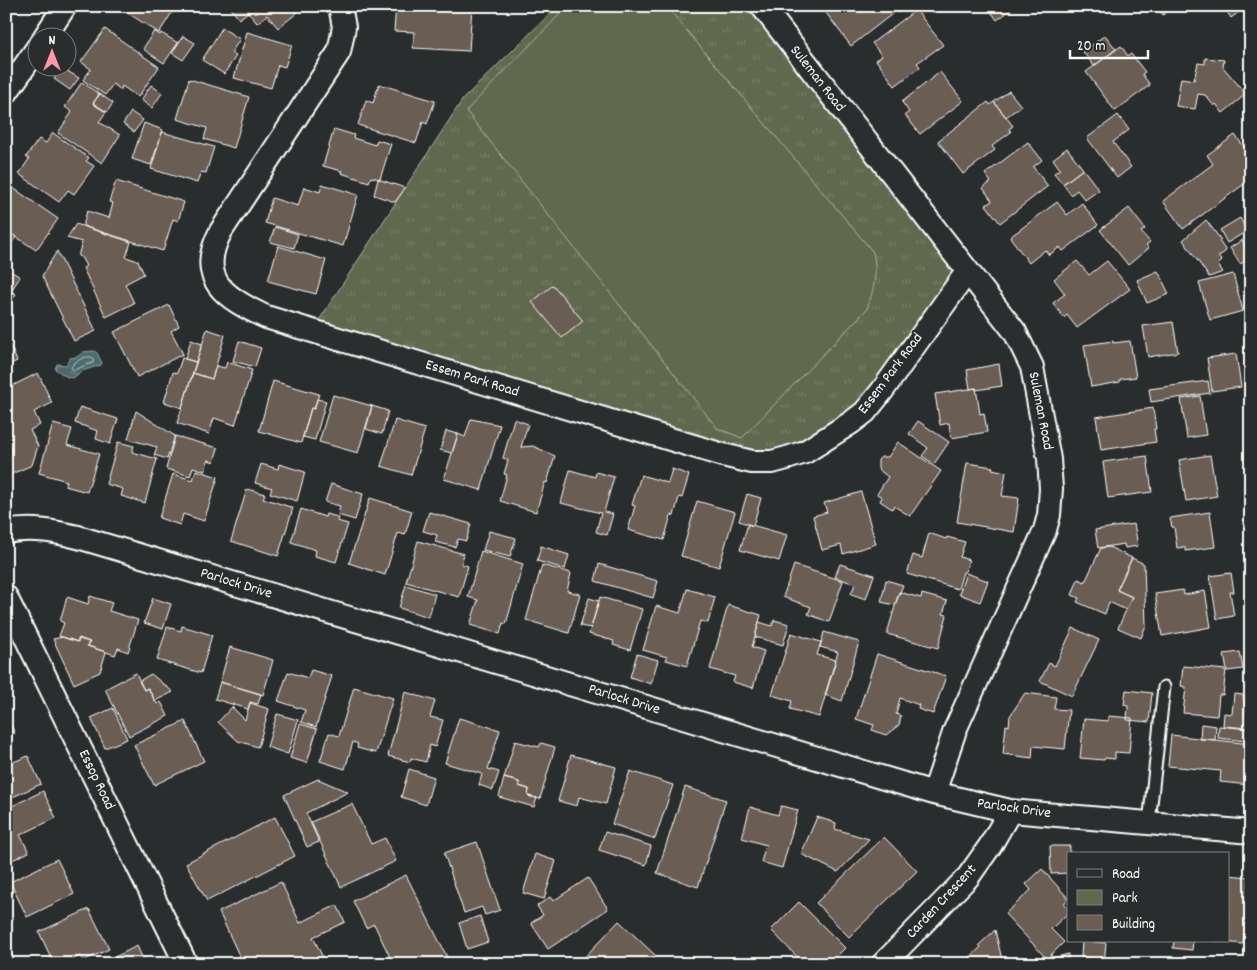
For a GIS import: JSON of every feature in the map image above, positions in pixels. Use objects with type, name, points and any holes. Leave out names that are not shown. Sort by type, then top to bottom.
[{"type":"street","points":[[51,28],[65,6]]},
{"type":"street","name":"Essem Park Road","points":[[340,6],[344,27],[339,52],[221,230],[214,244],[211,257],[215,280],[224,292],[241,306],[266,317],[722,455],[752,462],[772,462],[806,452],[865,412],[967,272]]},
{"type":"street","name":"Suleman Road","points":[[762,6],[1015,332],[1032,367],[1049,459],[1051,489],[1049,515],[1045,530],[955,730],[934,793]]},
{"type":"street","points":[[6,93],[28,61]]},
{"type":"street","name":"Parlock Drive","points":[[6,532],[24,528],[41,529],[78,537],[934,793],[1010,812],[1251,832]]},
{"type":"street","name":"Essop Road","points":[[6,596],[186,964]]},
{"type":"street","name":"Carden Crescent","points":[[884,964],[968,877],[990,846],[1010,812]]},
{"type":"lane","points":[[1149,823],[1164,687]]},
{"type":"green space","points":[[558,6],[758,6],[964,271],[887,372],[847,414],[788,450],[765,455],[314,328],[463,99]]},
{"type":"green space","points":[[568,6],[666,6],[873,252],[875,280],[867,309],[742,438],[717,428],[466,111]]},
{"type":"water","points":[[94,351],[102,363],[101,365],[82,371],[73,378],[67,377],[55,369],[57,364],[66,365],[70,358],[77,357],[83,352]]},
{"type":"building","points":[[121,6],[176,6],[159,33],[120,8]]},
{"type":"building","points":[[229,6],[291,6],[297,13],[278,28],[267,15],[257,23],[248,12],[239,19]]},
{"type":"building","points":[[396,6],[472,6],[469,51],[413,48],[414,32],[394,31]]},
{"type":"building","points":[[835,6],[907,6],[898,13],[896,11],[851,46],[826,13]]},
{"type":"building","points":[[987,6],[1016,6],[997,20]]},
{"type":"building","points":[[1156,6],[1174,6],[1163,15]]},
{"type":"building","points":[[1223,6],[1247,6],[1231,18]]},
{"type":"building","points":[[916,10],[943,45],[917,63],[920,67],[895,86],[876,60],[882,56],[872,43]]},
{"type":"building","points":[[222,28],[240,39],[231,53],[236,56],[224,74],[202,60]]},
{"type":"building","points":[[105,29],[159,67],[138,97],[122,86],[121,90],[113,84],[105,95],[83,80],[91,69],[81,62]]},
{"type":"building","points":[[154,31],[178,43],[164,63],[143,49]]},
{"type":"building","points":[[247,32],[292,45],[285,67],[278,65],[271,88],[234,78]]},
{"type":"building","points":[[1105,35],[1116,49],[1094,66],[1083,52]]},
{"type":"building","points":[[183,36],[195,43],[183,60],[172,53]]},
{"type":"building","points":[[1121,46],[1128,56],[1131,54],[1145,72],[1142,74],[1150,85],[1115,111],[1086,72]]},
{"type":"building","points":[[1205,58],[1224,60],[1223,67],[1246,94],[1223,113],[1205,95],[1198,94],[1195,109],[1176,106],[1181,78],[1194,80],[1198,63],[1205,64]]},
{"type":"building","points":[[940,72],[963,101],[920,134],[905,115],[909,112],[902,102]]},
{"type":"building","points":[[55,78],[79,78],[70,90]]},
{"type":"building","points":[[189,79],[249,97],[234,148],[204,139],[207,128],[177,119]]},
{"type":"building","points":[[82,82],[99,94],[93,104],[106,112],[99,122],[120,135],[102,163],[58,133],[72,112],[65,107]]},
{"type":"building","points":[[379,84],[435,101],[427,124],[423,122],[416,143],[358,125],[366,100],[373,103]]},
{"type":"building","points":[[151,85],[162,93],[152,108],[141,100]]},
{"type":"building","points":[[1009,91],[1021,106],[1006,117],[994,102]]},
{"type":"building","points":[[100,94],[113,103],[107,112],[93,103]]},
{"type":"building","points":[[988,102],[990,105],[994,102],[1013,126],[1009,129],[1011,132],[992,146],[995,150],[963,174],[938,141]]},
{"type":"building","points":[[131,112],[143,120],[134,132],[123,124]]},
{"type":"building","points":[[1118,115],[1129,130],[1113,142],[1131,167],[1117,178],[1087,138]]},
{"type":"building","points":[[144,123],[163,130],[151,165],[132,159]]},
{"type":"building","points":[[334,129],[354,135],[353,138],[375,145],[377,140],[391,144],[380,179],[371,177],[369,182],[341,173],[342,171],[323,166]]},
{"type":"building","points":[[162,132],[214,147],[206,173],[201,172],[197,183],[151,169]]},
{"type":"building","points":[[53,133],[89,158],[86,161],[94,166],[74,194],[68,190],[59,202],[19,174],[29,159],[26,157],[39,139],[46,143]]},
{"type":"building","points":[[1235,135],[1251,156],[1251,179],[1183,229],[1163,201],[1213,164],[1207,155]]},
{"type":"building","points":[[1028,142],[1042,160],[1033,167],[1048,186],[1000,223],[986,205],[992,201],[983,188],[991,182],[985,174]]},
{"type":"building","points":[[1067,148],[1083,169],[1063,184],[1054,173],[1060,169],[1053,159]]},
{"type":"building","points":[[1083,169],[1099,190],[1085,200],[1077,190],[1071,195],[1063,184]]},
{"type":"building","points":[[378,179],[405,188],[395,202],[374,195]]},
{"type":"building","points":[[116,181],[184,202],[178,221],[173,219],[163,251],[83,226],[87,211],[109,218],[113,203],[109,202]]},
{"type":"building","points":[[6,183],[58,219],[36,250],[6,230]]},
{"type":"building","points":[[322,184],[358,195],[343,246],[265,223],[272,198],[298,206],[304,187],[320,192]]},
{"type":"building","points":[[1057,202],[1067,215],[1082,203],[1098,225],[1063,251],[1060,247],[1049,255],[1045,250],[1029,263],[1010,237]]},
{"type":"building","points":[[1129,208],[1145,229],[1141,232],[1150,242],[1146,245],[1149,248],[1128,265],[1100,230]]},
{"type":"building","points":[[1240,218],[1247,231],[1227,243],[1220,230]]},
{"type":"building","points":[[1206,220],[1221,240],[1219,241],[1226,251],[1218,257],[1222,261],[1218,265],[1223,272],[1209,277],[1183,240]]},
{"type":"building","points":[[76,224],[131,242],[126,257],[138,261],[144,274],[125,284],[134,303],[106,317],[83,268],[86,266],[81,257],[78,256],[82,242],[67,238]]},
{"type":"building","points":[[275,227],[298,234],[294,248],[270,242]]},
{"type":"building","points":[[6,231],[16,237],[6,251]]},
{"type":"building","points":[[1242,240],[1251,258],[1240,264],[1230,248]]},
{"type":"building","points":[[278,246],[326,260],[316,294],[268,281]]},
{"type":"building","points":[[57,251],[96,331],[74,341],[42,276]]},
{"type":"building","points":[[1077,261],[1089,275],[1107,261],[1130,289],[1077,328],[1067,315],[1064,318],[1053,303],[1065,294],[1054,279]]},
{"type":"building","points":[[6,268],[20,277],[11,291],[16,294],[6,308]]},
{"type":"building","points":[[1158,271],[1169,294],[1147,303],[1137,280]]},
{"type":"building","points":[[1233,274],[1243,311],[1210,320],[1199,283]]},
{"type":"building","points":[[553,285],[583,321],[562,338],[532,302]]},
{"type":"building","points":[[169,305],[179,326],[171,331],[183,354],[137,377],[114,332]]},
{"type":"building","points":[[1173,322],[1178,352],[1148,357],[1143,326]]},
{"type":"building","points":[[1251,324],[1251,357],[1245,325]]},
{"type":"building","points":[[207,329],[225,335],[212,379],[193,373]]},
{"type":"building","points":[[6,336],[17,361],[6,366]]},
{"type":"building","points":[[191,340],[202,344],[196,362],[185,359]]},
{"type":"building","points":[[239,341],[261,348],[255,367],[233,361]]},
{"type":"building","points":[[1113,341],[1113,343],[1130,341],[1136,377],[1120,379],[1120,382],[1091,387],[1084,345]]},
{"type":"building","points":[[1236,354],[1241,387],[1212,391],[1207,358]]},
{"type":"building","points":[[182,358],[196,362],[182,408],[164,402],[173,372],[177,373]]},
{"type":"building","points":[[227,362],[252,370],[235,425],[214,418],[209,434],[177,423],[193,373],[212,379],[216,366],[225,368]]},
{"type":"building","points":[[999,364],[1002,386],[976,390],[976,388],[970,389],[967,370]]},
{"type":"building","points":[[38,373],[52,403],[34,412],[40,425],[30,430],[38,446],[32,465],[7,476],[6,389]]},
{"type":"building","points":[[273,381],[319,394],[314,409],[311,408],[301,443],[259,431]]},
{"type":"building","points":[[1208,381],[1210,393],[1151,402],[1149,389]]},
{"type":"building","points":[[976,388],[980,414],[984,413],[987,432],[951,438],[949,423],[940,425],[935,394]]},
{"type":"building","points":[[333,395],[372,406],[358,453],[319,442]]},
{"type":"building","points":[[1200,396],[1206,435],[1187,438],[1181,399]]},
{"type":"building","points":[[317,399],[326,401],[315,440],[303,437],[311,408],[314,409]]},
{"type":"building","points":[[372,406],[388,411],[382,434],[366,429]]},
{"type":"building","points":[[80,407],[118,419],[110,444],[96,439],[98,431],[75,423]]},
{"type":"building","points":[[1153,408],[1156,442],[1101,450],[1096,417]]},
{"type":"building","points":[[136,411],[175,436],[167,459],[154,455],[157,447],[128,439]]},
{"type":"building","points":[[471,419],[500,425],[481,490],[444,479],[458,434],[465,437]]},
{"type":"building","points":[[514,419],[528,424],[521,447],[533,446],[555,456],[536,512],[500,501],[507,475],[504,474],[508,460],[503,458]]},
{"type":"building","points":[[395,420],[425,429],[411,475],[381,466]]},
{"type":"building","points":[[918,421],[949,442],[934,464],[922,456],[928,448],[909,434]]},
{"type":"building","points":[[53,424],[72,429],[67,445],[99,454],[87,492],[65,486],[67,481],[39,473]]},
{"type":"building","points":[[446,431],[458,434],[452,453],[440,450]]},
{"type":"building","points":[[175,436],[218,448],[214,462],[208,460],[205,471],[193,467],[190,476],[166,469]]},
{"type":"building","points":[[118,442],[134,446],[132,452],[157,459],[145,503],[121,496],[123,489],[106,484]]},
{"type":"building","points":[[898,442],[941,471],[910,516],[894,506],[892,509],[880,501],[882,497],[877,494],[888,477],[878,469],[878,460],[881,457],[888,457]]},
{"type":"building","points":[[1210,455],[1217,496],[1186,501],[1179,460]]},
{"type":"building","points":[[1147,456],[1152,492],[1108,498],[1103,462]]},
{"type":"building","points":[[967,463],[993,467],[992,469],[1006,472],[1002,496],[1019,498],[1014,532],[957,522]]},
{"type":"building","points":[[261,464],[278,469],[279,464],[305,472],[297,501],[270,493],[272,488],[255,483]]},
{"type":"building","points":[[672,469],[689,475],[682,498],[679,497],[674,516],[671,515],[664,540],[628,530],[635,506],[632,505],[641,475],[668,483]]},
{"type":"building","points":[[196,470],[218,477],[204,521],[183,514],[180,525],[159,518],[173,474],[193,480]]},
{"type":"building","points":[[570,470],[595,477],[596,472],[614,477],[604,512],[613,514],[607,535],[596,532],[601,513],[561,503]]},
{"type":"building","points":[[331,484],[363,494],[355,520],[338,515],[340,506],[325,502]]},
{"type":"building","points":[[247,489],[265,494],[263,498],[293,508],[278,556],[231,541]]},
{"type":"building","points":[[861,492],[876,544],[843,554],[841,545],[822,550],[813,516],[827,512],[824,503]]},
{"type":"building","points":[[747,494],[761,498],[753,526],[739,521]]},
{"type":"building","points":[[370,498],[412,511],[405,535],[398,533],[385,575],[349,563]]},
{"type":"building","points":[[697,501],[735,512],[719,567],[681,556]]},
{"type":"building","points":[[301,509],[325,517],[326,514],[338,517],[337,521],[348,524],[336,562],[315,556],[316,550],[291,542]]},
{"type":"building","points":[[429,512],[471,524],[466,541],[458,539],[455,547],[435,542],[437,535],[423,531]]},
{"type":"building","points":[[1210,512],[1215,547],[1185,551],[1185,547],[1177,548],[1174,527],[1172,527],[1170,518]]},
{"type":"building","points":[[748,524],[787,535],[779,561],[740,550]]},
{"type":"building","points":[[1134,524],[1138,546],[1125,548],[1124,544],[1098,548],[1095,530]]},
{"type":"building","points":[[489,531],[516,538],[510,557],[483,550]]},
{"type":"building","points":[[929,533],[946,539],[947,537],[965,542],[960,557],[969,560],[958,589],[907,574],[913,555],[922,558]]},
{"type":"building","points":[[418,541],[464,554],[461,564],[468,566],[459,597],[406,582]]},
{"type":"building","points":[[541,546],[569,555],[565,569],[537,561]]},
{"type":"building","points":[[1109,547],[1132,558],[1117,590],[1132,597],[1126,610],[1109,602],[1105,614],[1077,602],[1079,598],[1072,595],[1078,579],[1085,582],[1101,548]]},
{"type":"building","points":[[481,551],[523,564],[506,624],[503,623],[500,634],[470,625],[478,600],[468,597]]},
{"type":"building","points":[[1132,558],[1144,564],[1146,625],[1141,638],[1118,628],[1132,597],[1117,590]]},
{"type":"building","points":[[599,564],[658,581],[653,598],[595,581]]},
{"type":"building","points":[[840,564],[874,575],[866,599],[851,594],[855,584],[835,577]]},
{"type":"building","points":[[542,565],[571,573],[567,591],[580,594],[569,633],[526,620]]},
{"type":"building","points":[[794,565],[843,581],[829,622],[808,614],[811,607],[783,597]]},
{"type":"building","points":[[966,573],[988,581],[980,602],[959,594]]},
{"type":"building","points":[[1231,573],[1234,592],[1230,592],[1234,616],[1217,619],[1210,576]]},
{"type":"building","points":[[886,580],[903,585],[895,605],[881,602]]},
{"type":"building","points":[[406,585],[435,594],[429,617],[399,608]]},
{"type":"building","points":[[687,589],[715,597],[708,623],[700,621],[687,666],[666,660],[667,657],[643,650],[656,606],[680,613]]},
{"type":"building","points":[[1183,590],[1184,595],[1205,591],[1211,627],[1162,636],[1155,594]]},
{"type":"building","points":[[899,592],[921,598],[922,594],[947,601],[943,614],[947,615],[938,648],[887,634]]},
{"type":"building","points":[[90,596],[112,603],[109,611],[138,620],[128,652],[118,648],[115,655],[88,646],[90,642],[79,638],[77,642],[59,636],[64,623],[60,621],[67,597],[88,604]]},
{"type":"building","points":[[600,597],[642,609],[630,650],[613,645],[614,641],[589,634]]},
{"type":"building","points":[[153,598],[171,604],[163,629],[144,623]]},
{"type":"building","points":[[589,598],[599,601],[591,628],[580,626]]},
{"type":"building","points":[[728,605],[761,615],[752,647],[764,651],[753,688],[733,682],[735,676],[710,669]]},
{"type":"building","points":[[774,620],[789,624],[783,645],[755,637],[759,622],[772,626]]},
{"type":"building","points":[[182,626],[212,635],[201,673],[157,660],[167,627],[181,631]]},
{"type":"building","points":[[1073,628],[1099,640],[1072,696],[1040,681],[1049,663],[1055,666]]},
{"type":"building","points":[[824,632],[859,642],[842,701],[825,695],[838,652],[820,647]]},
{"type":"building","points":[[791,633],[821,642],[817,655],[836,660],[819,717],[790,709],[792,701],[772,695]]},
{"type":"building","points":[[63,637],[78,642],[79,639],[89,642],[87,646],[106,652],[100,672],[74,684],[53,639]]},
{"type":"building","points":[[230,647],[273,660],[263,695],[220,682]]},
{"type":"building","points":[[1240,652],[1243,669],[1227,671],[1224,654]]},
{"type":"building","points":[[637,654],[658,660],[651,684],[630,677]]},
{"type":"building","points":[[877,654],[946,676],[933,714],[918,709],[919,705],[900,698],[896,714],[901,716],[899,725],[886,735],[872,730],[874,725],[856,719]]},
{"type":"building","points":[[1183,666],[1226,670],[1223,695],[1219,695],[1217,716],[1183,713],[1186,687],[1181,686]]},
{"type":"building","points":[[311,670],[332,676],[316,727],[301,722],[305,710],[278,701],[288,672],[308,678]]},
{"type":"building","points":[[136,673],[144,690],[148,688],[157,704],[161,702],[168,716],[129,736],[105,689]]},
{"type":"building","points":[[151,674],[173,692],[155,701],[148,688],[144,690],[139,681]]},
{"type":"building","points":[[220,682],[261,694],[258,704],[250,702],[248,709],[215,699]]},
{"type":"building","points":[[354,687],[393,698],[376,753],[357,748],[358,744],[353,742],[345,769],[320,761],[329,733],[339,736]]},
{"type":"building","points":[[1126,690],[1152,693],[1149,722],[1127,720],[1128,706],[1124,705]]},
{"type":"building","points":[[405,692],[435,701],[430,717],[443,720],[435,747],[430,745],[426,762],[411,758],[410,762],[388,756]]},
{"type":"building","points":[[1025,693],[1056,697],[1054,709],[1069,710],[1065,749],[1033,746],[1032,758],[1003,754],[1006,725],[1009,726],[1010,716]]},
{"type":"building","points":[[1234,694],[1243,695],[1249,728],[1223,726],[1224,713],[1232,714]]},
{"type":"building","points":[[250,703],[269,709],[258,747],[238,741],[218,722],[232,707],[245,720]]},
{"type":"building","points":[[113,708],[127,739],[105,748],[91,718]]},
{"type":"building","points":[[277,714],[298,720],[288,754],[267,747]]},
{"type":"building","points":[[6,716],[15,733],[6,737]]},
{"type":"building","points":[[1108,716],[1132,718],[1129,753],[1115,752],[1115,759],[1080,758],[1084,719],[1108,721]]},
{"type":"building","points":[[459,718],[500,730],[488,769],[499,772],[493,790],[479,785],[482,774],[445,763]]},
{"type":"building","points":[[185,721],[204,761],[154,785],[134,745]]},
{"type":"building","points":[[300,724],[317,729],[307,763],[290,758]]},
{"type":"building","points":[[1201,724],[1216,726],[1215,740],[1200,739]]},
{"type":"building","points":[[1219,726],[1248,729],[1246,741],[1218,738]]},
{"type":"building","points":[[1171,735],[1251,744],[1250,785],[1220,782],[1221,771],[1168,766]]},
{"type":"building","points":[[515,741],[539,747],[541,743],[555,747],[540,799],[528,796],[529,789],[519,786],[519,782],[504,778]]},
{"type":"building","points":[[571,755],[616,767],[606,804],[579,797],[577,806],[558,801]]},
{"type":"building","points":[[28,756],[41,784],[6,800],[6,765]]},
{"type":"building","points":[[409,769],[434,777],[426,805],[401,797]]},
{"type":"building","points":[[630,771],[673,785],[655,839],[612,824]]},
{"type":"building","points":[[504,778],[519,782],[519,786],[529,789],[528,796],[537,798],[534,807],[499,797]]},
{"type":"building","points":[[318,779],[348,792],[306,813],[319,842],[307,847],[284,795]]},
{"type":"building","points":[[685,787],[726,800],[698,887],[657,873]]},
{"type":"building","points":[[43,791],[56,818],[20,835],[29,852],[6,863],[6,809]]},
{"type":"building","points":[[352,804],[371,844],[385,838],[396,861],[341,887],[311,822]]},
{"type":"building","points":[[781,806],[798,810],[782,868],[761,862],[766,845],[742,838],[750,807],[778,815]]},
{"type":"building","points":[[275,817],[295,856],[207,901],[186,863]]},
{"type":"building","points":[[817,817],[836,823],[835,829],[869,839],[838,872],[801,854]]},
{"type":"building","points":[[605,832],[651,846],[646,865],[599,850]]},
{"type":"building","points":[[884,837],[917,871],[849,937],[816,903]]},
{"type":"building","points":[[477,842],[500,910],[485,915],[482,907],[464,913],[444,853]]},
{"type":"building","points":[[1050,846],[1070,846],[1070,852],[1067,852],[1067,873],[1051,874]]},
{"type":"building","points":[[535,854],[556,861],[544,899],[523,893]]},
{"type":"building","points":[[57,859],[74,894],[27,917],[10,882]]},
{"type":"building","points":[[1042,869],[1067,897],[1064,904],[1067,908],[1067,914],[1051,929],[1064,942],[1047,959],[1005,914],[1031,890],[1026,884]]},
{"type":"building","points":[[406,875],[448,959],[437,964],[383,964],[391,959],[374,924],[366,928],[353,901]]},
{"type":"building","points":[[1230,875],[1249,877],[1243,944],[1224,942],[1230,942]]},
{"type":"building","points":[[588,878],[608,909],[548,949],[531,923],[543,915],[537,906],[550,897],[553,901]]},
{"type":"building","points":[[281,882],[300,923],[337,905],[345,922],[313,937],[326,964],[243,964],[219,912]]},
{"type":"building","points":[[799,902],[845,948],[829,964],[804,964],[771,930]]},
{"type":"building","points":[[89,909],[109,949],[83,961],[80,956],[64,964],[54,964],[39,932]]},
{"type":"building","points":[[480,916],[488,942],[467,949],[459,923]]},
{"type":"building","points":[[619,921],[656,956],[649,964],[578,964]]},
{"type":"building","points":[[995,930],[1003,964],[963,964],[981,947],[979,945]]},
{"type":"building","points":[[1082,942],[1106,943],[1104,964],[1089,964],[1089,958],[1081,957]]},
{"type":"building","points":[[1174,942],[1193,942],[1192,950],[1173,948]]},
{"type":"building","points":[[137,946],[145,964],[101,964]]},
{"type":"building","points":[[1068,954],[1068,964],[1049,964],[1047,960]]}]
